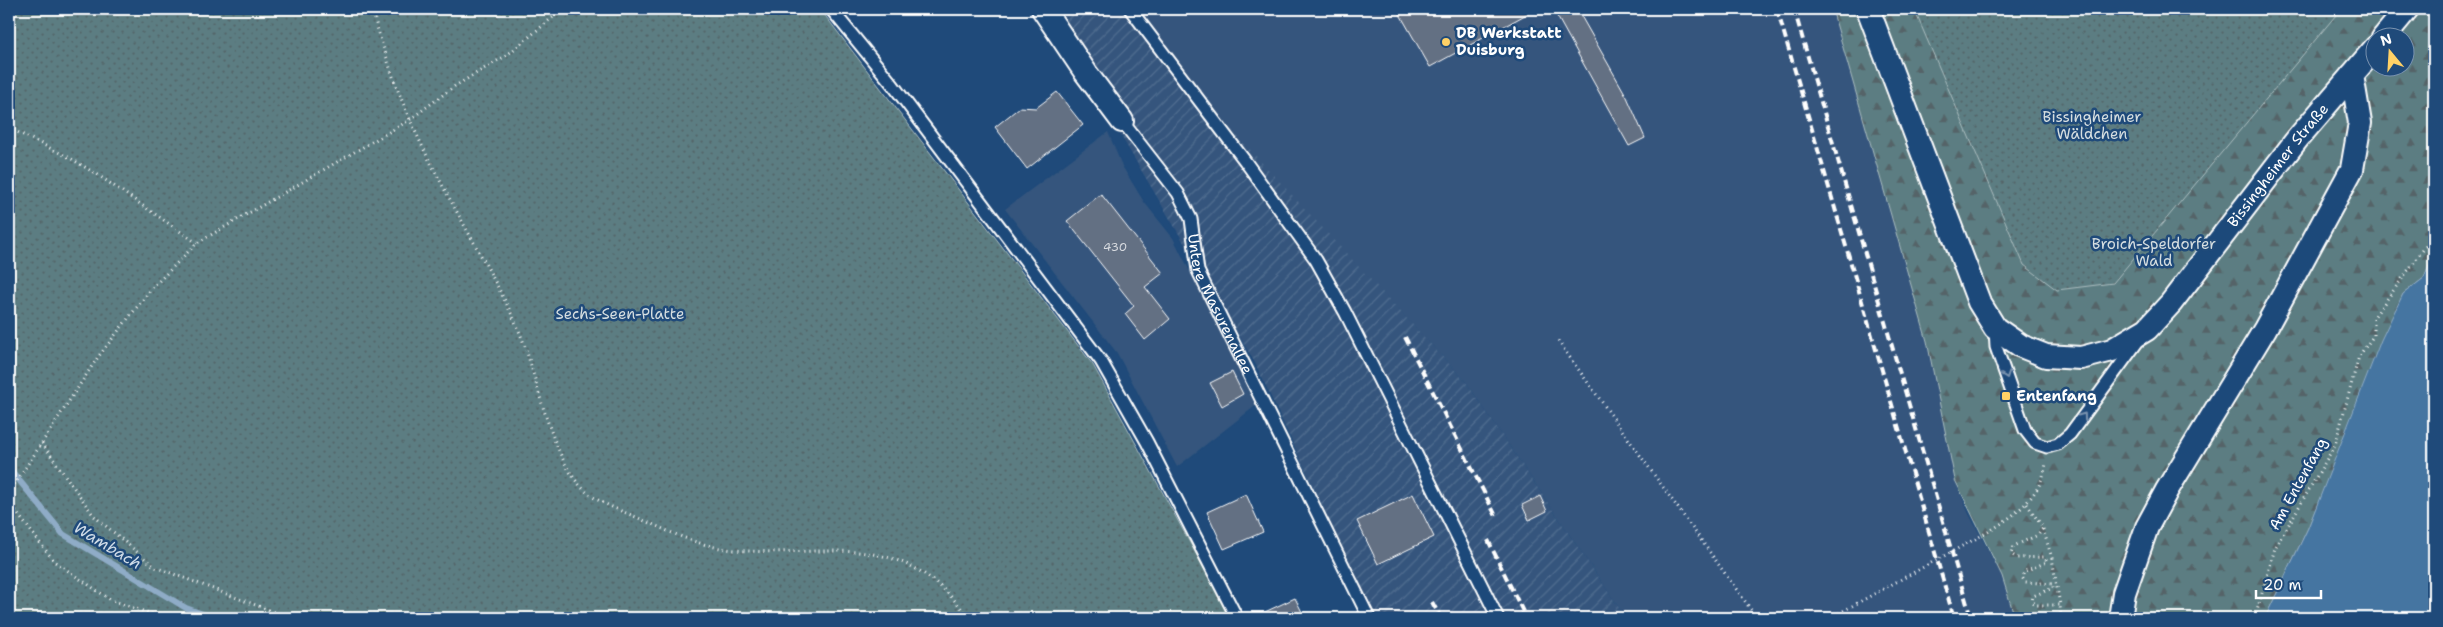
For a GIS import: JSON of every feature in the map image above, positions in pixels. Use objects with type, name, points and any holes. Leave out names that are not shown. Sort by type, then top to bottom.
[{"type":"street","name":"Untere Masurenallee","points":[[1043,9],[1086,73],[1122,121]]},
{"type":"street","name":"Bissingheimer Straße","points":[[1868,9],[1976,293],[1995,328],[2021,346],[2046,356],[2081,358],[2112,350],[2147,329],[2171,303],[2298,138],[2366,59]]},
{"type":"street","points":[[2392,28],[2407,9]]},
{"type":"street","points":[[2120,618],[2124,593],[2147,527],[2167,490],[2265,329],[2352,168],[2360,123],[2352,75]]},
{"type":"lane","points":[[831,9],[893,85],[1101,361],[1147,442],[1237,618]]},
{"type":"lane","points":[[1130,9],[1245,161],[1316,260],[1345,312],[1498,618]]},
{"type":"lane","name":"Untere Masurenallee","points":[[1122,121],[1178,193],[1191,219],[1198,271],[1369,618]]},
{"type":"lane","points":[[1995,328],[1996,347],[2025,430],[2035,442],[2048,447],[2058,444],[2070,434],[2147,329]]},
{"type":"path","points":[[373,9],[408,121],[520,331],[560,452],[570,474],[579,486],[593,497],[699,544],[734,550],[844,550],[867,552],[906,563],[934,581],[959,605],[969,618]]},
{"type":"path","points":[[9,494],[98,357],[152,288],[197,242],[408,121],[455,86],[507,55],[563,9]]},
{"type":"path","points":[[9,128],[70,158],[197,242]]},
{"type":"path","name":"Am Entenfang","points":[[2255,618],[2275,548],[2334,445],[2359,356],[2374,335],[2374,317],[2434,235]]},
{"type":"path","points":[[1558,341],[1757,618]]},
{"type":"path","points":[[42,443],[94,516],[155,567],[290,618]]},
{"type":"path","points":[[1830,618],[1988,532],[2027,504],[2046,467],[2048,447]]},
{"type":"path","points":[[9,503],[55,562],[111,600],[163,618]]},
{"type":"path","points":[[2027,504],[2043,528],[2052,558],[2062,618]]},
{"type":"path","points":[[2043,528],[2038,534],[2014,546],[2011,554],[2017,558],[2045,557],[2047,562],[2025,571],[2022,577],[2024,582],[2052,584],[2054,588],[2033,596],[2032,601],[2036,605],[2060,605]]},
{"type":"shaded area","points":[[1046,9],[1130,9],[1228,126],[1466,382],[1626,618],[1375,618],[1255,363]]},
{"type":"shaded area","points":[[1116,9],[1832,9],[1927,341],[1955,480],[1969,514],[2002,576],[2015,618],[1626,618],[1466,382]]},
{"type":"shaded area","points":[[1108,132],[1122,166],[1144,202],[1173,238],[1258,404],[1177,467],[1117,353],[1005,209]]},
{"type":"shaded area","points":[[2434,255],[2434,618],[2265,618],[2308,528],[2381,340],[2403,294],[2424,278]]},
{"type":"green space","name":"Sechs-Seen-Platte","points":[[9,9],[820,9],[1093,365],[1231,618],[9,618]]},
{"type":"green space","name":"Broich-Speldorfer Wald","points":[[1832,9],[2434,9],[2434,255],[2424,278],[2403,294],[2308,528],[2265,618],[2015,618],[2002,576],[1955,480],[1927,341]]},
{"type":"green space","name":"Bissingheimer Wäldchen","points":[[1914,9],[2341,9],[2113,283],[2057,290],[2024,265]]},
{"type":"building","name":"DB Werkstatt Duisburg","points":[[1397,9],[1536,9],[1430,67]]},
{"type":"building","points":[[1553,9],[1577,9],[1627,97],[1645,138],[1629,146]]},
{"type":"building","points":[[1057,92],[1083,125],[1027,169],[995,127],[1020,107],[1036,108]]},
{"type":"building","points":[[1101,194],[1163,273],[1145,287],[1170,319],[1145,340],[1125,314],[1134,306],[1067,221]]},
{"type":"building","points":[[1232,372],[1243,394],[1222,406],[1210,383]]},
{"type":"building","points":[[1246,494],[1263,532],[1224,549],[1207,512]]},
{"type":"building","points":[[1413,494],[1434,537],[1378,564],[1357,521]]},
{"type":"building","points":[[1540,496],[1547,511],[1529,520],[1522,505]]},
{"type":"building","points":[[1295,598],[1305,618],[1252,618]]},
{"type":"waterway","name":"Wambach","points":[[9,468],[63,534],[186,608],[214,618]]},
{"type":"railway","points":[[1777,9],[1954,618]]},
{"type":"railway","points":[[1794,9],[1971,618]]},
{"type":"railway","points":[[1405,337],[1497,518]]},
{"type":"railway","points":[[1488,540],[1526,618]]},
{"type":"railway","points":[[1432,602],[1441,618]]},
{"type":"place","name":"DB Werkstatt Duisburg","points":[[1446,42]]},
{"type":"place","name":"Entenfang","points":[[2006,396]]}]
